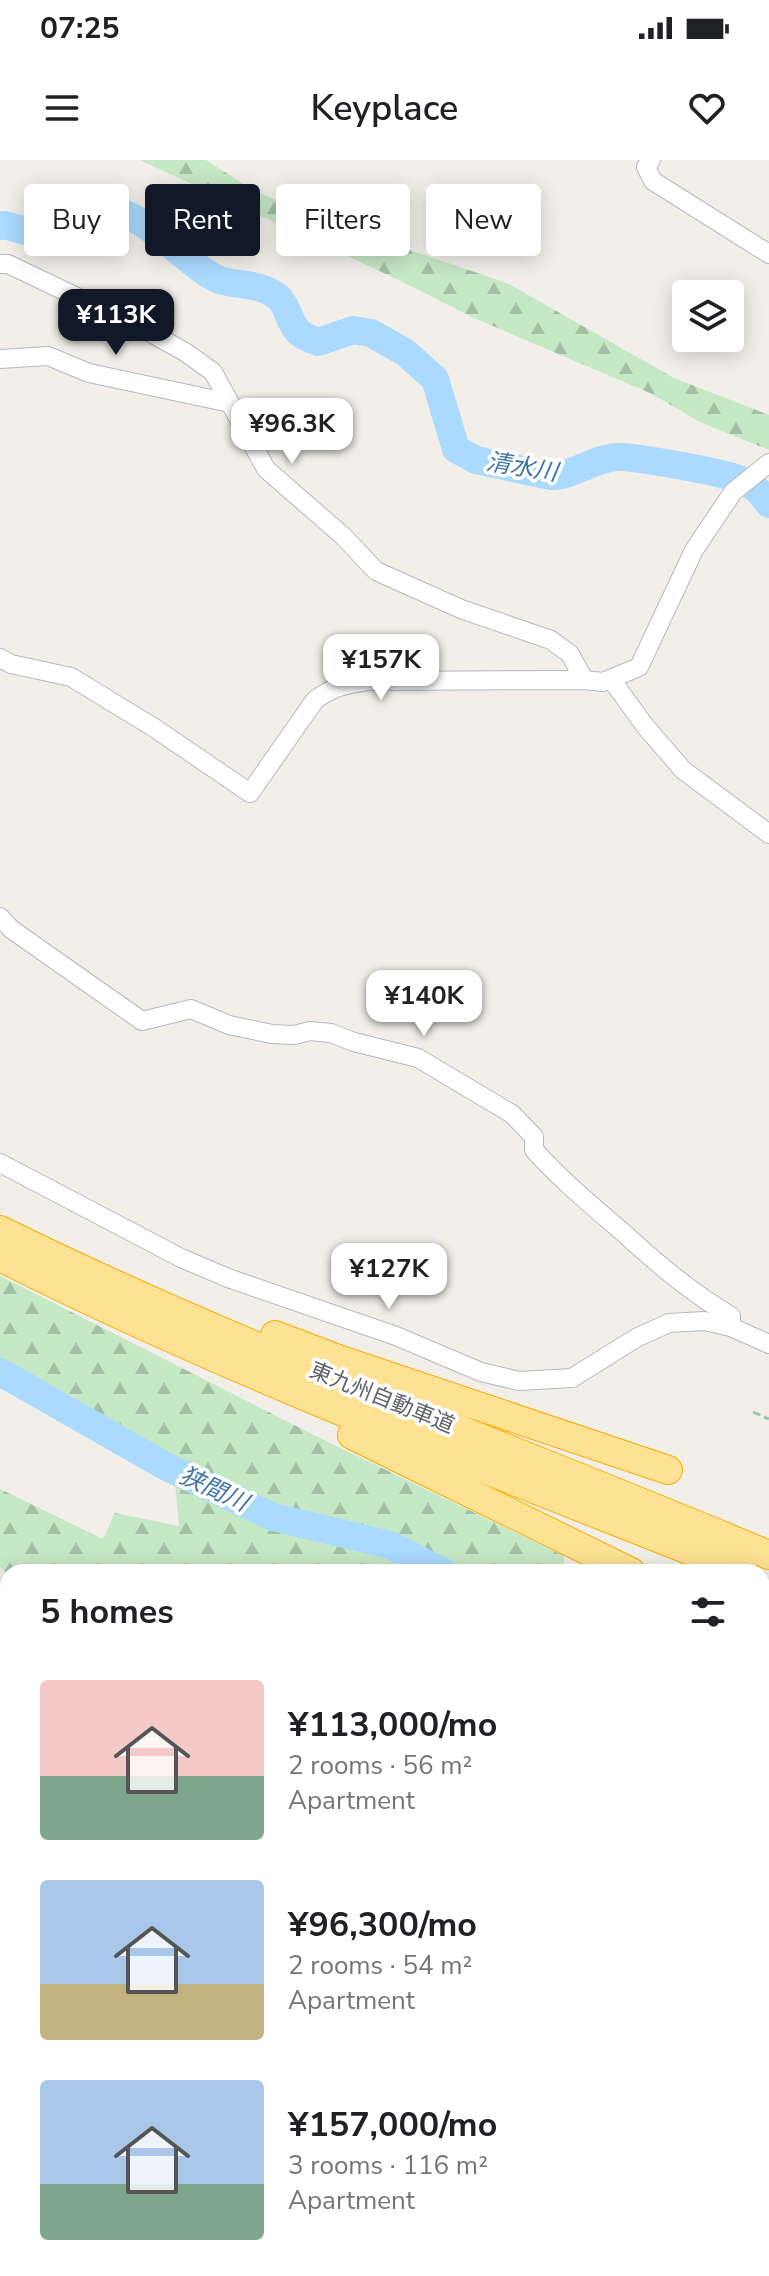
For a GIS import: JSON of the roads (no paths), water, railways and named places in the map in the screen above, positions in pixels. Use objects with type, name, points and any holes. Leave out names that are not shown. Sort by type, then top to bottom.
[{"type":"highway","points":[[0,1223],[182,1300],[341,1360],[668,1470]]},
{"type":"highway","name":"東九州自動車道","points":[[0,1230],[156,1304],[265,1351],[769,1555]]},
{"type":"highway","name":"東九州自動車道","points":[[0,1257],[139,1325],[394,1434],[724,1564]]},
{"type":"highway","points":[[139,1325],[255,1387],[615,1564]]},
{"type":"street","points":[[651,160],[646,167],[653,181],[769,254]]},
{"type":"street","points":[[0,264],[8,264],[185,352],[213,372],[266,469],[343,536],[376,571],[461,609],[551,640],[570,654],[584,680]]},
{"type":"street","points":[[0,359],[48,356],[89,373],[230,403]]},
{"type":"street","points":[[0,658],[11,664],[71,677],[153,727],[250,793],[315,700],[327,690],[345,684],[368,681],[603,682],[639,667],[694,550],[733,492],[764,467]]},
{"type":"street","points":[[611,679],[683,770],[769,834]]},
{"type":"street","points":[[0,917],[11,929],[142,1021],[191,1009],[229,1025],[272,1034],[331,1033],[418,1058],[455,1078],[512,1114],[534,1137],[534,1150],[558,1176],[669,1274],[697,1296],[731,1316],[731,1327]]},
{"type":"street","points":[[0,1163],[181,1258],[228,1278],[396,1336],[481,1372],[519,1381],[572,1378],[636,1338],[669,1323],[704,1321],[731,1327],[769,1344]]},
{"type":"waterway","name":"清水川","points":[[0,226],[43,236],[58,233],[109,210],[123,213],[150,228],[213,277],[262,288],[278,297],[297,330],[307,337],[318,342],[353,330],[371,333],[406,353],[435,379],[456,449],[476,460],[551,476],[608,458],[641,459],[741,480],[750,484],[769,504]]},
{"type":"waterway","name":"狭間川","points":[[0,1372],[165,1466],[273,1517],[390,1545],[427,1564]]}]
